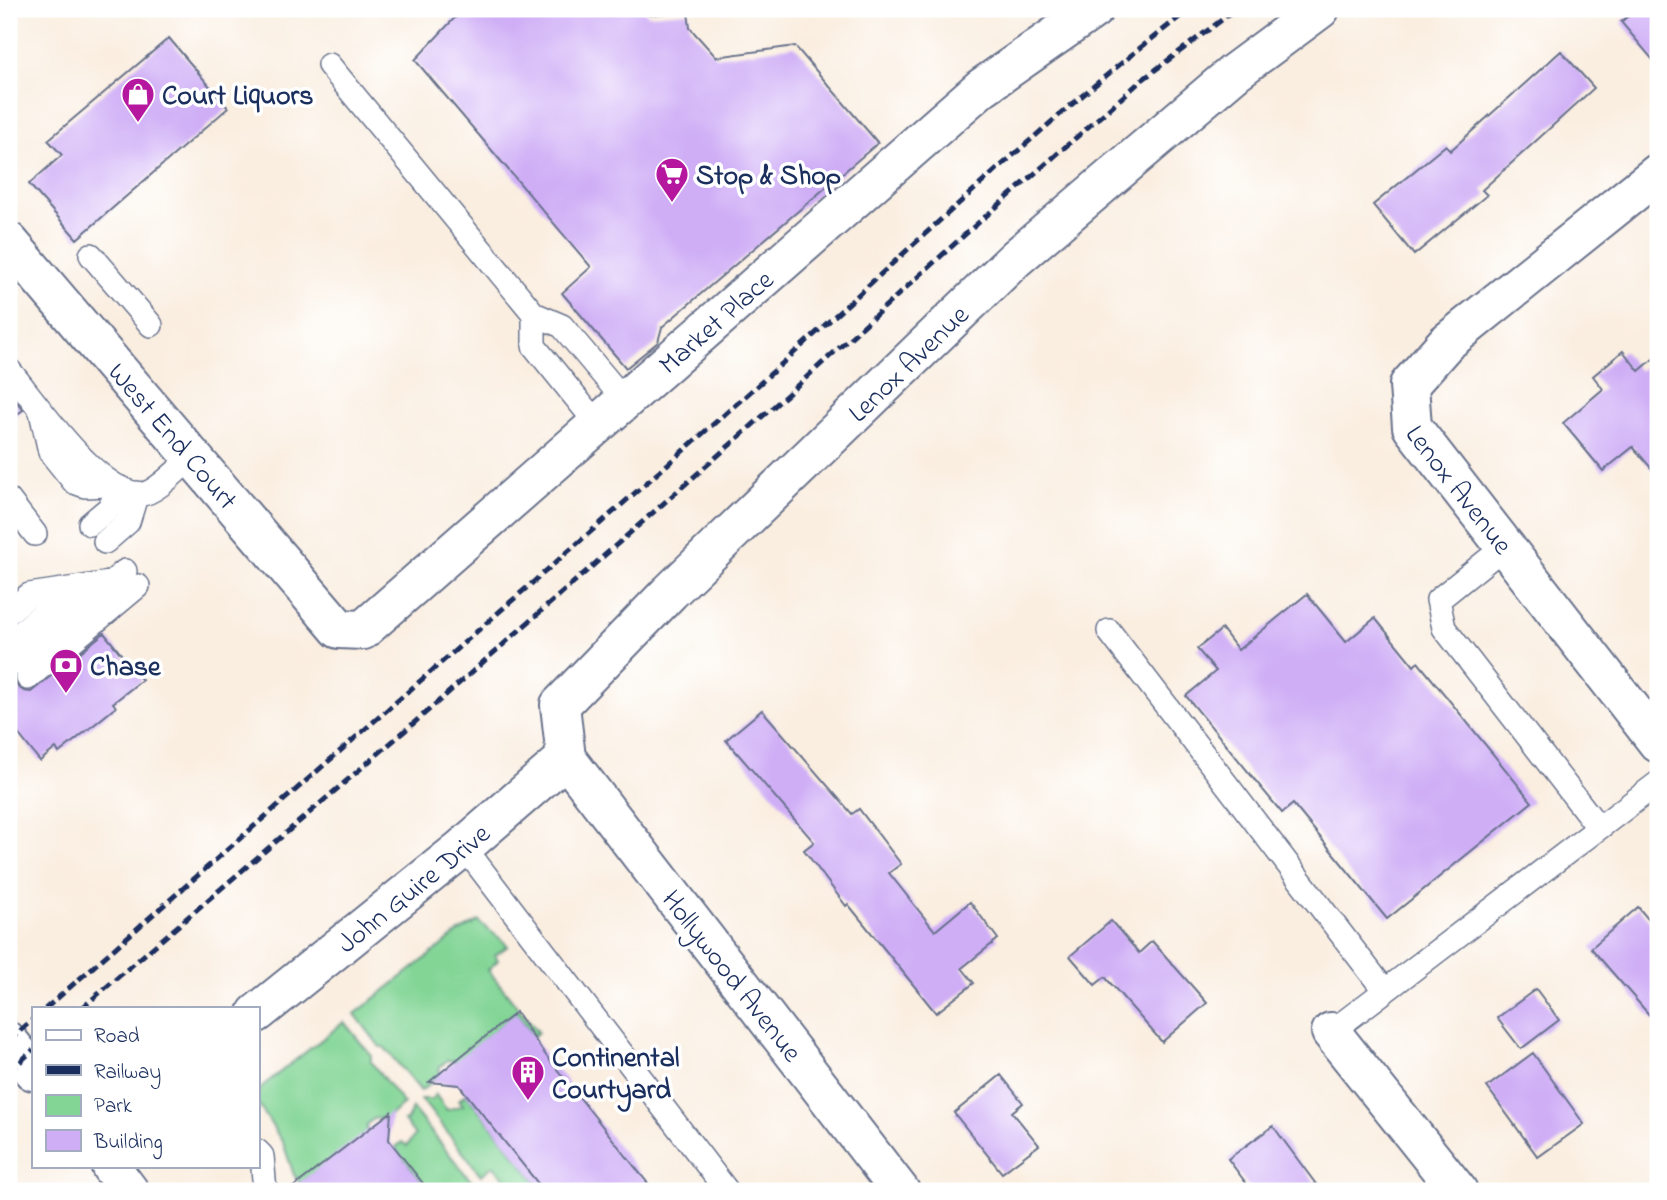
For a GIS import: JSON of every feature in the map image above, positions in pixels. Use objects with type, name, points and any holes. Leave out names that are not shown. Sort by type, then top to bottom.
[{"type":"street","name":"Market Place","points":[[339,629],[363,630],[981,88],[1094,9]]},
{"type":"street","name":"Lenox Avenue","points":[[566,758],[560,705],[670,592],[1015,259],[1235,72],[1320,9]]},
{"type":"street","name":"Lenox Avenue","points":[[1658,173],[1446,343],[1409,385],[1412,428],[1658,743]]},
{"type":"street","name":"West End Court","points":[[9,242],[339,629]]},
{"type":"street","name":"John Guire Drive","points":[[259,1011],[464,847],[566,758]]},
{"type":"street","name":"Hollywood Avenue","points":[[566,758],[900,1191]]},
{"type":"street","points":[[1331,1032],[1458,1191]]},
{"type":"street","points":[[9,1042],[32,1070]]},
{"type":"street","points":[[112,1168],[130,1191]]},
{"type":"lane","points":[[329,65],[534,314],[562,326],[612,413]]},
{"type":"lane","points":[[91,255],[151,326]]},
{"type":"lane","points":[[534,314],[534,346],[612,413]]},
{"type":"lane","points":[[9,370],[83,460],[103,478],[129,491],[142,495],[154,490],[192,457]]},
{"type":"lane","points":[[98,533],[128,522],[129,491]]},
{"type":"lane","points":[[9,500],[35,534]]},
{"type":"lane","points":[[1504,547],[1437,600],[1444,628],[1598,827]]},
{"type":"lane","points":[[9,611],[29,595],[124,580],[18,661]]},
{"type":"lane","points":[[18,661],[71,589]]},
{"type":"lane","points":[[1110,631],[1385,991]]},
{"type":"lane","points":[[1331,1032],[1658,783]]},
{"type":"lane","points":[[464,847],[727,1191]]},
{"type":"lane","points":[[259,1153],[262,1156],[265,1191]]},
{"type":"green space","points":[[479,921],[508,946],[495,955],[498,960],[488,970],[538,1032],[534,1036],[516,1013],[457,1061],[447,1060],[440,1067],[439,1076],[421,1091],[384,1047],[380,1047],[355,1014],[459,932]]},
{"type":"green space","points":[[344,1022],[371,1055],[371,1062],[404,1104],[385,1119],[375,1118],[367,1124],[367,1134],[305,1179],[315,1191],[306,1191],[294,1175],[283,1143],[259,1105],[259,1092]]},
{"type":"green space","points":[[435,1094],[447,1110],[463,1105],[459,1100],[466,1094],[544,1191],[518,1191],[493,1166],[481,1175],[421,1099],[432,1099]]},
{"type":"green space","points":[[412,1108],[472,1182],[460,1191],[429,1191],[395,1148],[402,1142],[407,1146],[415,1135],[404,1121],[408,1119]]},
{"type":"building","name":"Stop & Shop","points":[[463,9],[642,9],[648,15],[688,12],[690,28],[716,57],[795,46],[878,143],[662,327],[658,342],[626,368],[562,293],[591,267],[415,60]]},
{"type":"building","points":[[1637,9],[1658,9],[1658,66],[1621,22]]},
{"type":"building","name":"Court Liquors","points":[[169,38],[228,108],[77,239],[29,184],[62,155],[48,140]]},
{"type":"building","points":[[1561,51],[1594,88],[1482,190],[1487,195],[1414,255],[1373,205],[1446,145],[1450,151]]},
{"type":"building","points":[[1623,351],[1639,371],[1658,355],[1658,476],[1633,447],[1603,471],[1563,423],[1603,389],[1593,376]]},
{"type":"building","points":[[9,392],[23,410],[9,420]]},
{"type":"building","points":[[1307,594],[1346,642],[1375,618],[1414,666],[1418,662],[1532,802],[1387,919],[1293,804],[1282,813],[1186,696],[1216,671],[1197,649],[1222,629],[1238,650]]},
{"type":"building","name":"Chase","points":[[104,633],[142,680],[113,703],[116,707],[59,753],[56,748],[40,761],[9,722],[9,675],[14,677],[18,687],[31,692]]},
{"type":"building","points":[[762,710],[852,814],[859,809],[901,864],[889,873],[935,931],[970,902],[998,939],[962,968],[974,983],[936,1013],[848,904],[846,906],[804,850],[814,842],[726,740]]},
{"type":"building","points":[[1638,907],[1658,931],[1658,1025],[1591,948]]},
{"type":"building","points":[[1111,921],[1139,953],[1152,941],[1207,1003],[1162,1042],[1105,977],[1095,985],[1070,956]]},
{"type":"building","points":[[1536,989],[1559,1020],[1521,1049],[1497,1018]]},
{"type":"building","name":"Continental Courtyard","points":[[516,1012],[544,1053],[654,1191],[544,1191],[459,1085],[429,1082]]},
{"type":"building","points":[[1533,1053],[1584,1124],[1538,1157],[1487,1087]]},
{"type":"building","points":[[1001,1075],[1023,1103],[1012,1112],[1039,1145],[1002,1173],[954,1113]]},
{"type":"building","points":[[391,1112],[389,1140],[429,1191],[288,1191]]},
{"type":"building","points":[[1273,1126],[1321,1191],[1252,1191],[1228,1159]]},
{"type":"railway","points":[[47,1007],[758,385],[1024,145],[1190,9]]},
{"type":"railway","points":[[83,1007],[415,722],[1142,80],[1236,9]]},
{"type":"railway","points":[[9,1041],[32,1020]]},
{"type":"railway","points":[[9,1072],[32,1051]]},
{"type":"place","name":"Court Liquors","points":[[138,124]]},
{"type":"place","name":"Stop & Shop","points":[[672,204]]},
{"type":"place","name":"Chase","points":[[66,695]]},
{"type":"place","name":"Continental Courtyard","points":[[528,1102]]}]
